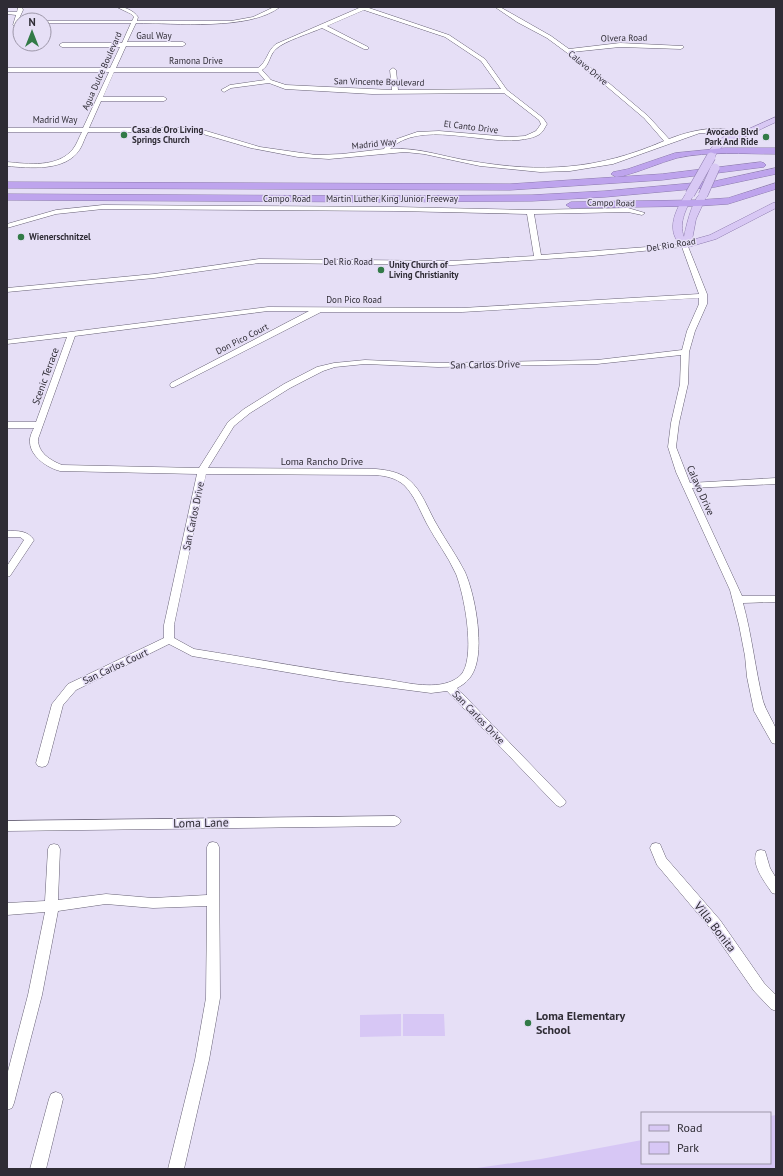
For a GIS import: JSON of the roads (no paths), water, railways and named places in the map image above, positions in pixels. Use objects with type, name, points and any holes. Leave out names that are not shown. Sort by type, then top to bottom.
[{"type":"highway","points":[[736,139],[738,148],[746,151]]},
{"type":"highway","points":[[510,187],[620,174],[674,157],[746,151],[776,151]]},
{"type":"highway","name":"Martin Luther King Junior Freeway","points":[[7,185],[510,187],[654,178],[712,172],[776,162]]},
{"type":"highway","name":"Martin Luther King Junior Freeway","points":[[7,197],[488,199],[605,194],[715,184],[776,171]]},
{"type":"highway","points":[[7,176],[255,187]]},
{"type":"highway","points":[[382,199],[526,206],[657,204],[685,203],[701,199],[728,201],[776,186]]},
{"type":"highway","points":[[7,202],[218,198]]},
{"type":"highway","points":[[657,204],[676,209],[680,214]]},
{"type":"main road","points":[[717,154],[710,178],[692,219],[688,239],[685,245],[679,239],[677,232],[680,214],[690,194],[726,138],[736,139],[776,119]]},
{"type":"main road","name":"Del Rio Road","points":[[685,245],[713,237],[776,205]]},
{"type":"street","points":[[119,7],[133,13],[136,18],[134,22]]},
{"type":"street","points":[[264,7],[272,10]]},
{"type":"street","points":[[52,22],[236,21],[258,17],[278,7]]},
{"type":"street","name":"Calavo Drive","points":[[497,7],[513,18],[549,37],[568,51],[646,117],[668,142]]},
{"type":"street","points":[[259,70],[268,63],[271,51],[274,48],[362,8]]},
{"type":"street","name":"El Canto Drive","points":[[362,8],[448,36],[483,60],[505,91],[541,119],[544,124],[542,129],[530,136],[505,139],[487,139],[444,132],[423,132],[398,139],[387,148],[387,150]]},
{"type":"street","name":"Agua Dulce Boulevard","points":[[7,164],[37,165],[61,160],[75,152],[134,22]]},
{"type":"street","points":[[323,26],[366,48]]},
{"type":"street","name":"Gaul Way","points":[[62,45],[183,44]]},
{"type":"street","name":"Olvera Road","points":[[568,51],[620,45],[681,47]]},
{"type":"street","name":"Ramona Drive","points":[[7,70],[259,70]]},
{"type":"street","name":"San Vincente Boulevard","points":[[259,70],[269,81],[285,87],[342,91],[395,92],[505,91]]},
{"type":"street","points":[[393,70],[395,92]]},
{"type":"street","points":[[224,90],[230,87],[269,81]]},
{"type":"street","points":[[99,99],[164,99]]},
{"type":"street","name":"Madrid Way","points":[[7,130],[196,130],[210,132],[251,147],[310,156],[342,156],[387,150],[419,151],[464,162],[494,167],[557,170],[605,164],[627,158],[699,132],[718,131],[736,139]]},
{"type":"street","name":"Campo Road","points":[[7,226],[56,212],[103,207],[397,209],[530,212],[628,210],[642,213]]},
{"type":"street","points":[[530,212],[538,257]]},
{"type":"street","points":[[685,245],[699,280],[703,296]]},
{"type":"street","name":"Del Rio Road","points":[[7,290],[154,276],[259,262],[443,263],[685,245]]},
{"type":"street","name":"Calavo Drive","points":[[703,296],[703,304],[691,330],[685,352],[684,384],[675,423],[672,447],[674,456],[738,600],[750,656],[752,677],[760,711],[776,740]]},
{"type":"street","name":"Don Pico Road","points":[[7,342],[268,309],[462,310],[703,296]]},
{"type":"street","name":"Don Pico Court","points":[[174,384],[318,310]]},
{"type":"street","name":"Scenic Terrace","points":[[39,425],[72,334]]},
{"type":"street","name":"San Carlos Drive","points":[[560,802],[449,686],[437,689],[425,689],[288,668],[192,652],[169,640],[169,625],[202,471],[231,424],[248,411],[287,386],[320,369],[334,365],[365,362],[438,365],[597,362],[685,352]]},
{"type":"street","points":[[7,425],[39,425]]},
{"type":"street","name":"Loma Rancho Drive","points":[[39,425],[34,439],[36,449],[42,458],[60,468],[202,471],[376,472],[392,475],[408,484],[415,491],[431,524],[463,579],[470,601],[473,642],[471,667],[466,676],[449,686]]},
{"type":"street","points":[[687,486],[776,481]]},
{"type":"street","points":[[7,534],[25,535],[29,540],[7,574]]},
{"type":"street","points":[[738,600],[776,599]]},
{"type":"street","name":"San Carlos Court","points":[[42,763],[58,704],[72,687],[169,640]]},
{"type":"street","name":"Loma Lane","points":[[7,826],[395,821]]},
{"type":"street","points":[[176,1169],[202,1060],[213,998],[213,847]]},
{"type":"street","name":"Villa Bonita","points":[[656,848],[661,861],[715,924],[759,987],[776,1005]]},
{"type":"street","points":[[7,1103],[35,996],[51,916],[54,849]]},
{"type":"street","points":[[761,855],[764,869],[776,889]]},
{"type":"street","points":[[7,909],[51,906],[106,899],[153,903],[214,900]]},
{"type":"street","points":[[38,1169],[56,1099]]},
{"type":"place","name":"Casa de Oro Living Springs Church","points":[[124,135]]},
{"type":"place","name":"Avocado Blvd Park And Ride","points":[[766,137]]},
{"type":"place","name":"Wienerschnitzel","points":[[21,237]]},
{"type":"place","name":"Unity Church of Living Christianity","points":[[381,270]]},
{"type":"place","name":"Loma Elementary School","points":[[528,1023]]}]
